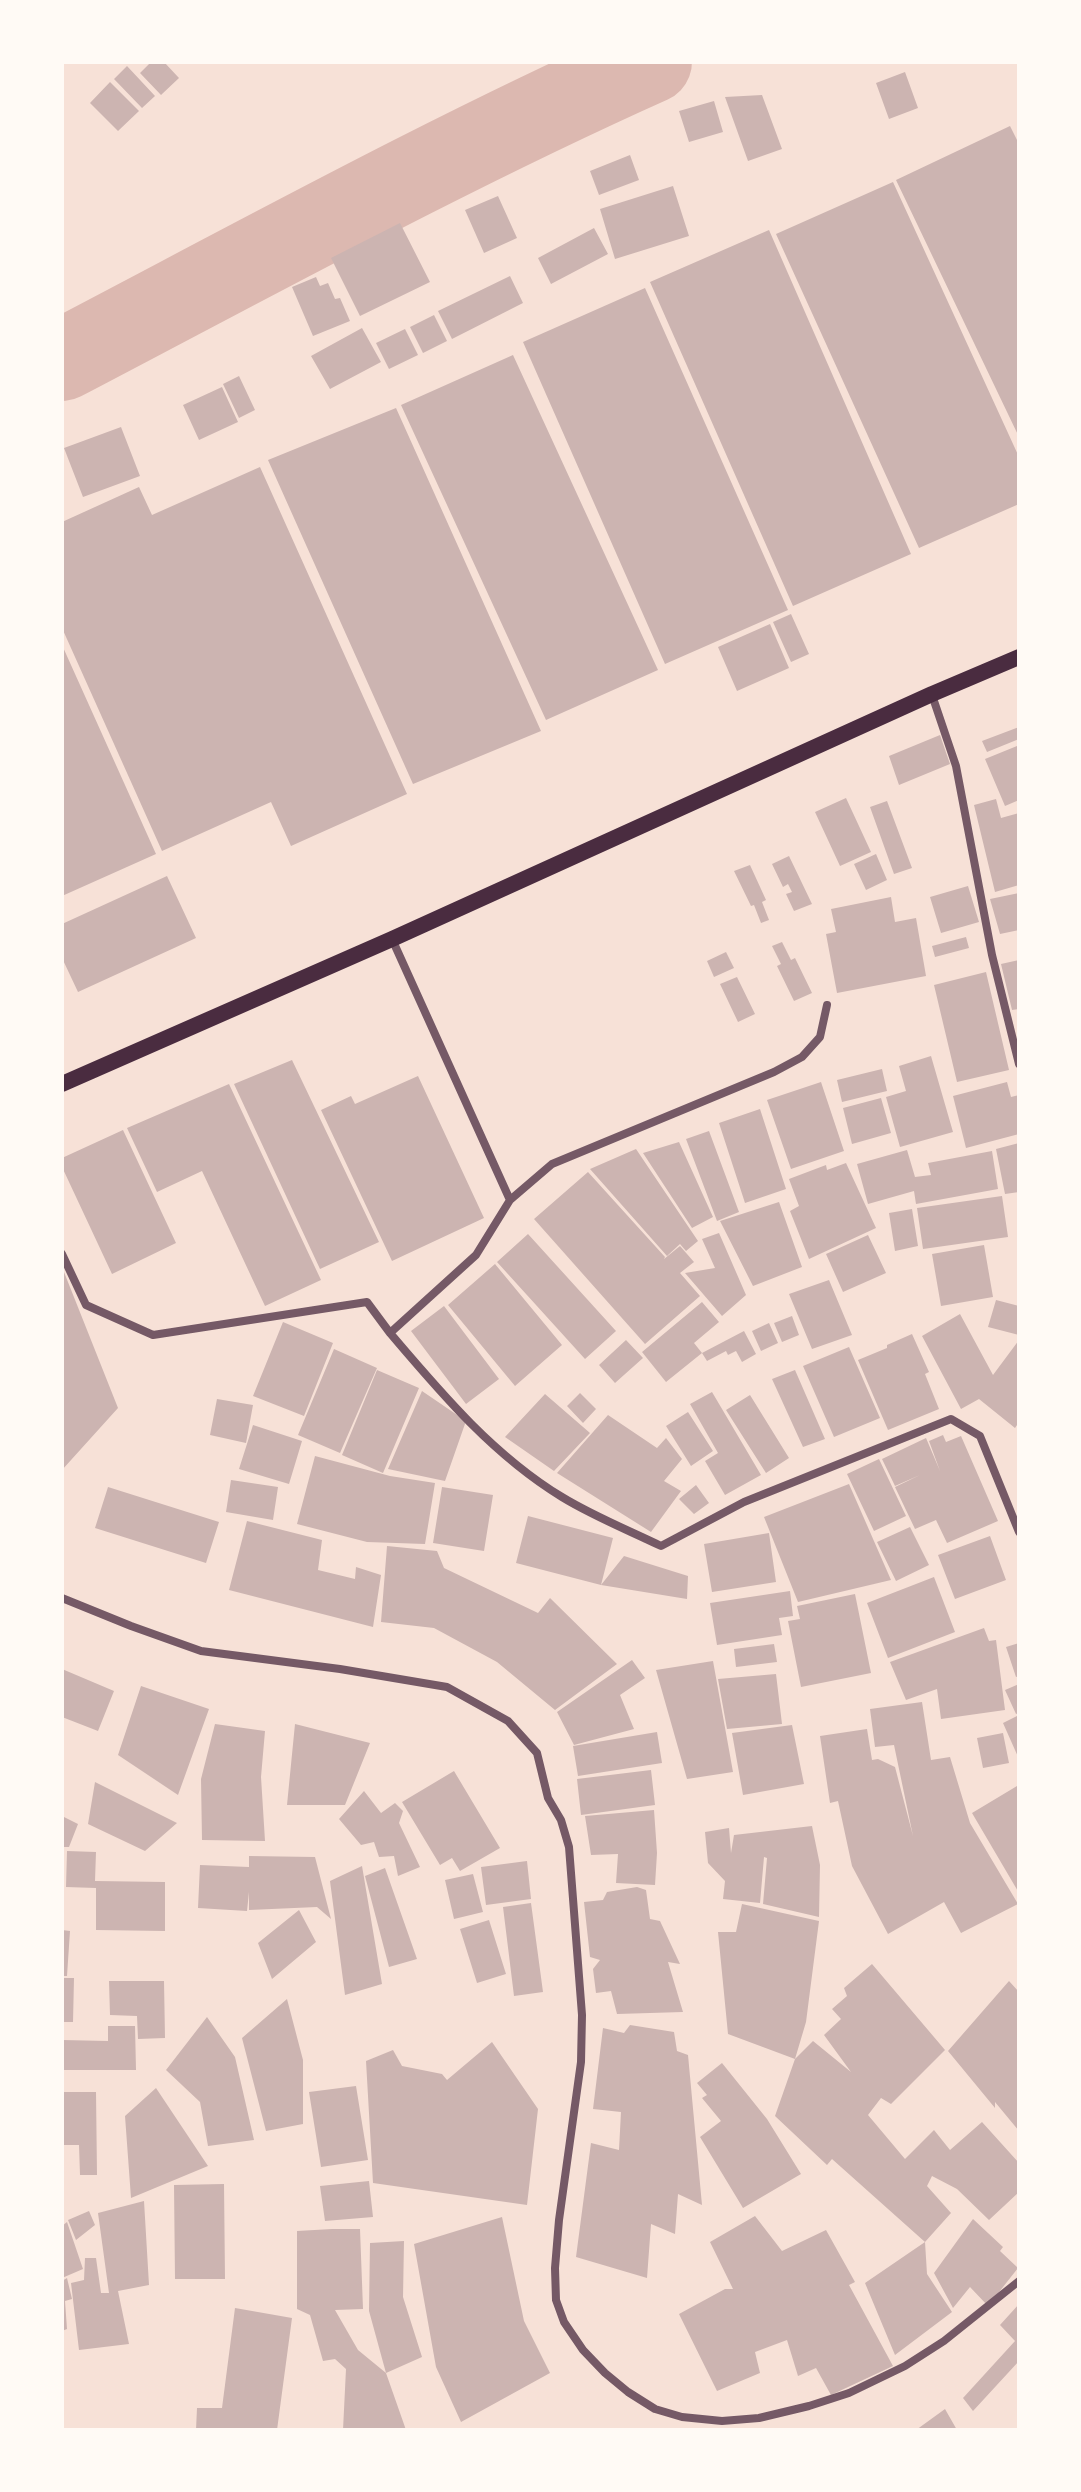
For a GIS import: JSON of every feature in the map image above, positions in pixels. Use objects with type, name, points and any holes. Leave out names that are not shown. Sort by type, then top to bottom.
[{"type":"main road","points":[[62,1084],[1019,657]]},
{"type":"street","points":[[932,694],[956,766],[992,955],[1019,1064]]},
{"type":"street","points":[[392,939],[510,1200]]},
{"type":"street","points":[[390,1333],[476,1255],[510,1200],[552,1164],[774,1072],[802,1057],[820,1037],[827,1005]]},
{"type":"street","points":[[62,1254],[86,1305],[153,1335],[367,1302],[450,1404],[506,1457],[562,1497],[661,1546],[744,1502],[951,1419],[980,1436],[1019,1532]]},
{"type":"street","points":[[62,1598],[201,1651],[447,1687],[508,1721],[537,1753],[548,1798],[561,1820],[569,1847],[582,2015],[580,2075],[559,2220],[556,2300],[564,2322],[583,2350],[628,2392],[655,2409],[682,2417],[722,2421],[759,2418],[809,2406],[849,2393],[905,2366],[944,2341],[1019,2281]]},
{"type":"building","points":[[151,62],[164,62],[179,78],[161,95],[140,73]]},
{"type":"building","points":[[127,66],[155,96],[142,108],[114,79]]},
{"type":"building","points":[[905,72],[918,108],[889,119],[876,83]]},
{"type":"building","points":[[110,82],[139,111],[118,131],[90,103]]},
{"type":"building","points":[[762,95],[782,149],[748,161],[725,97]]},
{"type":"building","points":[[714,101],[723,132],[689,142],[679,111]]},
{"type":"building","points":[[1010,126],[1019,144],[1019,437],[896,180]]},
{"type":"building","points":[[630,155],[639,180],[599,195],[590,171]]},
{"type":"building","points":[[893,182],[1019,457],[1019,504],[919,548],[776,234]]},
{"type":"building","points":[[673,186],[689,236],[615,259],[600,209]]},
{"type":"building","points":[[498,196],[517,238],[484,253],[465,210]]},
{"type":"building","points":[[400,223],[430,282],[360,316],[331,258]]},
{"type":"building","points":[[594,228],[608,254],[551,284],[538,258]]},
{"type":"building","points":[[769,230],[911,554],[793,606],[650,282]]},
{"type":"building","points":[[510,276],[523,303],[452,339],[438,311]]},
{"type":"building","points":[[316,277],[320,286],[328,283],[335,299],[340,298],[350,321],[313,336],[292,287]]},
{"type":"building","points":[[645,288],[788,610],[665,664],[523,342]]},
{"type":"building","points":[[434,315],[447,341],[423,353],[410,327]]},
{"type":"building","points":[[362,328],[381,362],[330,389],[311,356]]},
{"type":"building","points":[[405,329],[418,355],[389,369],[376,343]]},
{"type":"building","points":[[513,355],[658,670],[546,720],[401,405]]},
{"type":"building","points":[[239,376],[255,410],[239,418],[223,384]]},
{"type":"building","points":[[222,387],[238,422],[199,440],[183,405]]},
{"type":"building","points":[[396,408],[541,731],[413,784],[268,460]]},
{"type":"building","points":[[121,427],[140,476],[83,497],[64,448]]},
{"type":"building","points":[[260,467],[407,794],[291,846],[271,802],[162,851],[62,628],[62,522],[139,487],[152,515]]},
{"type":"building","points":[[791,614],[809,654],[791,662],[773,622]]},
{"type":"building","points":[[770,624],[789,668],[737,691],[718,647]]},
{"type":"building","points":[[62,645],[156,854],[62,896]]},
{"type":"building","points":[[1019,727],[1019,739],[987,752],[982,741]]},
{"type":"building","points":[[940,735],[950,764],[899,785],[889,756]]},
{"type":"building","points":[[1017,746],[1019,800],[1005,806],[985,759]]},
{"type":"building","points":[[846,798],[871,852],[840,866],[815,812]]},
{"type":"building","points":[[996,799],[1001,818],[1019,813],[1019,885],[995,892],[974,805]]},
{"type":"building","points":[[887,801],[912,868],[894,874],[870,807]]},
{"type":"building","points":[[876,854],[887,880],[866,890],[854,864]]},
{"type":"building","points":[[789,856],[812,904],[794,911],[786,894],[792,892],[788,884],[783,887],[772,864]]},
{"type":"building","points":[[750,865],[766,900],[762,902],[769,920],[761,923],[734,871]]},
{"type":"building","points":[[167,876],[196,938],[78,992],[62,958],[62,924]]},
{"type":"building","points":[[968,886],[979,922],[941,933],[930,897]]},
{"type":"building","points":[[1019,893],[1019,930],[1000,934],[990,899]]},
{"type":"building","points":[[891,897],[895,922],[916,918],[926,976],[837,993],[826,934],[836,932],[831,909]]},
{"type":"building","points":[[966,937],[969,948],[935,957],[932,946]]},
{"type":"building","points":[[782,942],[791,960],[795,958],[812,993],[794,1001],[777,966],[781,964],[772,946]]},
{"type":"building","points":[[726,952],[734,968],[714,977],[707,961]]},
{"type":"building","points":[[1019,960],[1019,1009],[1012,1010],[1001,964]]},
{"type":"building","points":[[986,972],[1009,1070],[957,1082],[934,985]]},
{"type":"building","points":[[737,977],[755,1014],[738,1022],[720,984]]},
{"type":"building","points":[[931,1056],[953,1132],[900,1147],[886,1097],[906,1091],[899,1066]]},
{"type":"building","points":[[292,1060],[379,1242],[320,1269],[234,1084]]},
{"type":"building","points":[[882,1069],[887,1091],[842,1102],[837,1080]]},
{"type":"building","points":[[418,1076],[484,1218],[392,1261],[321,1110],[351,1096],[355,1104]]},
{"type":"building","points":[[821,1082],[844,1151],[791,1169],[767,1100]]},
{"type":"building","points":[[1007,1082],[1011,1097],[1019,1095],[1019,1134],[966,1148],[953,1096]]},
{"type":"building","points":[[229,1084],[321,1280],[265,1306],[202,1171],[157,1192],[127,1128]]},
{"type":"building","points":[[881,1098],[891,1133],[852,1144],[843,1108]]},
{"type":"building","points":[[760,1109],[786,1189],[745,1203],[719,1123]]},
{"type":"building","points":[[123,1130],[176,1243],[112,1274],[62,1167],[62,1158]]},
{"type":"building","points":[[709,1131],[739,1212],[717,1221],[686,1139]]},
{"type":"building","points":[[679,1142],[713,1217],[692,1228],[643,1153]]},
{"type":"building","points":[[1019,1143],[1019,1192],[1005,1194],[996,1149]]},
{"type":"building","points":[[636,1149],[698,1241],[686,1251],[680,1244],[667,1256],[590,1169]]},
{"type":"building","points":[[907,1150],[915,1177],[931,1175],[928,1163],[992,1151],[998,1189],[916,1204],[914,1191],[868,1204],[857,1164]]},
{"type":"building","points":[[846,1163],[876,1228],[809,1259],[790,1211],[799,1206],[789,1179],[826,1165],[827,1170]]},
{"type":"building","points":[[588,1172],[664,1259],[680,1246],[694,1262],[680,1273],[700,1296],[645,1344],[534,1219]]},
{"type":"building","points":[[1002,1196],[1008,1237],[923,1249],[917,1208]]},
{"type":"building","points":[[779,1202],[802,1267],[753,1286],[720,1221]]},
{"type":"building","points":[[912,1209],[918,1246],[895,1251],[889,1213]]},
{"type":"building","points":[[719,1233],[746,1295],[722,1316],[685,1273],[715,1268],[702,1239]]},
{"type":"building","points":[[528,1234],[616,1331],[585,1359],[497,1262]]},
{"type":"building","points":[[868,1235],[886,1273],[843,1292],[826,1254]]},
{"type":"building","points":[[984,1245],[993,1297],[941,1306],[932,1254]]},
{"type":"building","points":[[495,1264],[562,1345],[515,1386],[448,1305]]},
{"type":"building","points":[[62,1267],[118,1408],[62,1470]]},
{"type":"building","points":[[829,1280],[852,1335],[812,1349],[789,1294]]},
{"type":"building","points":[[996,1300],[1019,1306],[1019,1335],[988,1327]]},
{"type":"building","points":[[702,1302],[719,1322],[694,1343],[702,1353],[666,1382],[642,1352]]},
{"type":"building","points":[[444,1306],[499,1379],[466,1404],[411,1331]]},
{"type":"building","points":[[960,1314],[993,1375],[1019,1340],[1019,1422],[1015,1428],[979,1399],[961,1409],[922,1336]]},
{"type":"building","points":[[792,1316],[799,1335],[782,1342],[774,1323]]},
{"type":"building","points":[[283,1322],[333,1343],[304,1416],[253,1396]]},
{"type":"building","points":[[769,1323],[778,1343],[761,1351],[752,1331]]},
{"type":"building","points":[[744,1331],[756,1354],[742,1362],[736,1351],[728,1355],[726,1351],[707,1361],[702,1353]]},
{"type":"building","points":[[912,1334],[929,1372],[925,1374],[939,1409],[888,1430],[858,1360]]},
{"type":"building","points":[[626,1340],[643,1358],[615,1383],[599,1365]]},
{"type":"building","points":[[849,1347],[880,1418],[834,1437],[803,1366]]},
{"type":"building","points":[[334,1349],[377,1368],[340,1453],[298,1435]]},
{"type":"building","points":[[377,1370],[419,1388],[383,1473],[342,1455]]},
{"type":"building","points":[[795,1370],[825,1439],[803,1447],[772,1379]]},
{"type":"building","points":[[422,1391],[466,1421],[445,1481],[388,1469]]},
{"type":"building","points":[[712,1392],[761,1475],[725,1495],[705,1461],[718,1453],[690,1404]]},
{"type":"building","points":[[580,1393],[596,1409],[583,1423],[567,1406]]},
{"type":"building","points":[[545,1394],[590,1433],[554,1471],[505,1437]]},
{"type":"building","points":[[750,1395],[789,1458],[766,1473],[726,1410]]},
{"type":"building","points":[[217,1399],[253,1405],[246,1443],[210,1435]]},
{"type":"building","points":[[688,1412],[713,1451],[691,1466],[666,1426]]},
{"type":"building","points":[[608,1415],[657,1448],[666,1438],[682,1459],[664,1481],[681,1491],[651,1532],[557,1473]]},
{"type":"building","points":[[253,1425],[302,1441],[289,1484],[239,1469]]},
{"type":"building","points":[[943,1435],[946,1442],[961,1436],[998,1521],[947,1543],[936,1520],[915,1529],[895,1487],[920,1475],[895,1486],[882,1459],[926,1438],[940,1471],[929,1441]]},
{"type":"building","points":[[315,1456],[390,1476],[435,1483],[425,1544],[367,1542],[297,1524]]},
{"type":"building","points":[[879,1459],[906,1516],[874,1531],[847,1474]]},
{"type":"building","points":[[231,1480],[278,1487],[273,1520],[226,1512]]},
{"type":"building","points":[[849,1484],[891,1580],[798,1602],[764,1517]]},
{"type":"building","points":[[696,1485],[709,1503],[694,1514],[679,1499]]},
{"type":"building","points":[[108,1487],[219,1522],[206,1563],[95,1528]]},
{"type":"building","points":[[442,1487],[493,1495],[484,1551],[433,1543]]},
{"type":"building","points":[[528,1516],[613,1538],[601,1585],[516,1563]]},
{"type":"building","points":[[247,1521],[322,1540],[318,1570],[355,1579],[356,1567],[381,1575],[373,1627],[229,1590]]},
{"type":"building","points":[[910,1527],[929,1565],[896,1581],[877,1542]]},
{"type":"building","points":[[769,1533],[776,1582],[712,1592],[704,1544]]},
{"type":"building","points":[[990,1536],[1006,1580],[955,1599],[938,1555]]},
{"type":"building","points":[[387,1546],[437,1551],[444,1568],[538,1613],[550,1598],[617,1664],[555,1710],[497,1662],[434,1628],[381,1622]]},
{"type":"building","points":[[624,1556],[688,1576],[687,1599],[601,1585]]},
{"type":"building","points":[[934,1577],[955,1632],[888,1658],[867,1603]]},
{"type":"building","points":[[790,1591],[793,1616],[779,1618],[782,1635],[717,1645],[710,1603]]},
{"type":"building","points":[[855,1594],[871,1673],[801,1687],[788,1621],[800,1619],[797,1606]]},
{"type":"building","points":[[984,1628],[989,1641],[996,1640],[1005,1710],[941,1719],[937,1689],[906,1700],[890,1662]]},
{"type":"building","points":[[1019,1643],[1019,1676],[1016,1677],[1006,1647]]},
{"type":"building","points":[[774,1644],[777,1662],[736,1667],[734,1649]]},
{"type":"building","points":[[632,1660],[645,1678],[620,1695],[634,1729],[574,1745],[557,1712]]},
{"type":"building","points":[[713,1661],[733,1772],[687,1779],[656,1670]]},
{"type":"building","points":[[62,1669],[114,1691],[98,1731],[62,1717]]},
{"type":"building","points":[[776,1674],[782,1724],[727,1729],[718,1679]]},
{"type":"building","points":[[1019,1684],[1019,1713],[1016,1714],[1005,1690]]},
{"type":"building","points":[[141,1686],[209,1709],[178,1795],[118,1755]]},
{"type":"building","points":[[922,1702],[931,1760],[950,1757],[970,1823],[1018,1904],[961,1933],[944,1902],[888,1934],[852,1866],[838,1801],[830,1803],[820,1736],[867,1729],[872,1760],[878,1759],[895,1767],[913,1836],[894,1745],[875,1747],[870,1709]]},
{"type":"building","points":[[1019,1715],[1019,1759],[1003,1723]]},
{"type":"building","points":[[215,1724],[265,1731],[261,1777],[265,1841],[202,1840],[201,1779]]},
{"type":"building","points":[[295,1724],[370,1743],[345,1805],[287,1805]]},
{"type":"building","points":[[792,1725],[804,1784],[743,1795],[732,1733]]},
{"type":"building","points":[[657,1732],[662,1763],[578,1776],[573,1746]]},
{"type":"building","points":[[1003,1733],[1009,1763],[983,1768],[977,1738]]},
{"type":"building","points":[[651,1770],[655,1805],[581,1815],[577,1779]]},
{"type":"building","points":[[454,1771],[500,1848],[460,1871],[452,1858],[440,1865],[402,1802]]},
{"type":"building","points":[[95,1782],[177,1823],[145,1851],[88,1824]]},
{"type":"building","points":[[1017,1786],[1019,1790],[1019,1893],[972,1813]]},
{"type":"building","points":[[364,1791],[381,1813],[395,1803],[403,1811],[399,1823],[420,1867],[398,1876],[394,1856],[379,1857],[374,1842],[361,1845],[339,1819]]},
{"type":"building","points":[[654,1810],[657,1853],[655,1885],[616,1883],[618,1854],[591,1855],[585,1816]]},
{"type":"building","points":[[62,1816],[78,1824],[69,1847],[62,1847]]},
{"type":"building","points":[[812,1826],[820,1865],[819,1917],[763,1904],[767,1858],[764,1857],[760,1903],[723,1899],[725,1881],[708,1863],[705,1832],[729,1828],[731,1853],[734,1835]]},
{"type":"building","points":[[67,1851],[96,1852],[95,1881],[165,1882],[165,1931],[96,1930],[96,1888],[66,1887]]},
{"type":"building","points":[[249,1856],[315,1857],[331,1919],[317,1907],[249,1910],[249,1892],[247,1911],[198,1908],[200,1865],[249,1867]]},
{"type":"building","points":[[527,1861],[531,1899],[486,1905],[481,1867]]},
{"type":"building","points":[[362,1866],[382,1984],[345,1995],[330,1881]]},
{"type":"building","points":[[385,1868],[417,1959],[389,1967],[365,1876]]},
{"type":"building","points":[[473,1874],[483,1912],[454,1919],[445,1880]]},
{"type":"building","points":[[637,1887],[646,1890],[650,1919],[660,1921],[680,1964],[668,1962],[683,2012],[617,2014],[611,1991],[596,1993],[593,1969],[600,1960],[590,1957],[584,1902],[603,1900],[607,1892]]},
{"type":"building","points":[[531,1903],[543,1992],[514,1996],[503,1907]]},
{"type":"building","points":[[742,1904],[819,1921],[806,2022],[795,2059],[728,2034],[718,1932],[736,1932]]},
{"type":"building","points":[[299,1910],[316,1942],[272,1979],[258,1943]]},
{"type":"building","points":[[489,1920],[506,1974],[477,1983],[460,1929]]},
{"type":"building","points":[[62,1930],[70,1931],[67,1976],[62,1976]]},
{"type":"building","points":[[872,1964],[945,2050],[891,2104],[881,2098],[868,2115],[905,2159],[934,2130],[950,2150],[982,2122],[1019,2163],[1019,2192],[989,2220],[957,2189],[932,2176],[927,2186],[951,2213],[925,2242],[832,2159],[827,2165],[775,2116],[795,2059],[813,2041],[851,2072],[824,2035],[841,2019],[832,2009],[847,1996],[844,1988]]},
{"type":"building","points":[[62,1978],[74,1978],[73,2022],[62,2022]]},
{"type":"building","points":[[109,1981],[164,1981],[165,2038],[138,2039],[137,2016],[110,2015]]},
{"type":"building","points":[[1009,1981],[1019,1992],[1019,2131],[995,2102],[995,2108],[948,2051]]},
{"type":"building","points":[[287,1999],[303,2060],[303,2124],[266,2131],[242,2038]]},
{"type":"building","points":[[207,2017],[235,2057],[254,2140],[208,2146],[200,2102],[166,2070]]},
{"type":"building","points":[[630,2025],[674,2032],[677,2051],[688,2055],[702,2205],[678,2194],[675,2234],[651,2224],[647,2278],[576,2257],[591,2143],[619,2150],[621,2112],[593,2109],[603,2028],[624,2033]]},
{"type":"building","points":[[108,2026],[135,2026],[136,2070],[62,2070],[62,2040],[108,2041]]},
{"type":"building","points":[[492,2042],[538,2109],[527,2205],[373,2183],[366,2061],[393,2050],[402,2066],[442,2074],[447,2080]]},
{"type":"building","points":[[722,2063],[767,2119],[801,2174],[743,2208],[700,2137],[721,2121],[702,2098],[707,2095],[697,2083]]},
{"type":"building","points":[[356,2086],[368,2160],[321,2167],[309,2092]]},
{"type":"building","points":[[156,2088],[208,2166],[131,2198],[125,2116]]},
{"type":"building","points":[[62,2092],[96,2092],[97,2175],[80,2175],[79,2145],[62,2145]]},
{"type":"building","points":[[369,2181],[373,2217],[325,2221],[320,2186]]},
{"type":"building","points":[[224,2184],[225,2279],[175,2279],[174,2185]]},
{"type":"building","points":[[144,2201],[149,2285],[118,2291],[129,2344],[79,2350],[71,2283],[84,2280],[85,2258],[96,2258],[101,2293],[109,2293],[98,2213]]},
{"type":"building","points":[[89,2211],[95,2225],[76,2240],[68,2220]]},
{"type":"building","points":[[755,2216],[782,2251],[826,2230],[855,2282],[849,2285],[893,2366],[831,2395],[816,2368],[798,2376],[787,2340],[755,2352],[760,2373],[717,2391],[679,2314],[725,2289],[733,2289],[710,2242]]},
{"type":"building","points":[[502,2217],[524,2321],[550,2373],[461,2422],[436,2367],[414,2244]]},
{"type":"building","points":[[973,2219],[1003,2247],[1000,2251],[1018,2268],[988,2306],[970,2287],[953,2308],[934,2273]]},
{"type":"building","points":[[67,2222],[83,2269],[62,2278],[62,2226]]},
{"type":"building","points":[[360,2229],[363,2309],[335,2310],[358,2350],[386,2373],[406,2430],[343,2430],[346,2369],[335,2359],[323,2361],[310,2315],[297,2309],[297,2231]]},
{"type":"building","points":[[404,2241],[403,2297],[422,2357],[386,2373],[369,2311],[370,2243]]},
{"type":"building","points":[[925,2242],[927,2274],[952,2312],[895,2355],[865,2283]]},
{"type":"building","points":[[67,2278],[72,2299],[65,2301],[67,2329],[62,2331],[62,2281]]},
{"type":"building","points":[[1019,2304],[1019,2361],[973,2411],[963,2398],[1015,2341],[1000,2325]]},
{"type":"building","points":[[235,2308],[292,2318],[277,2430],[196,2430],[197,2408],[222,2408]]},
{"type":"building","points":[[945,2409],[957,2430],[916,2430]]},
{"type":"waterway","points":[[62,360],[428,169],[651,62]]}]
